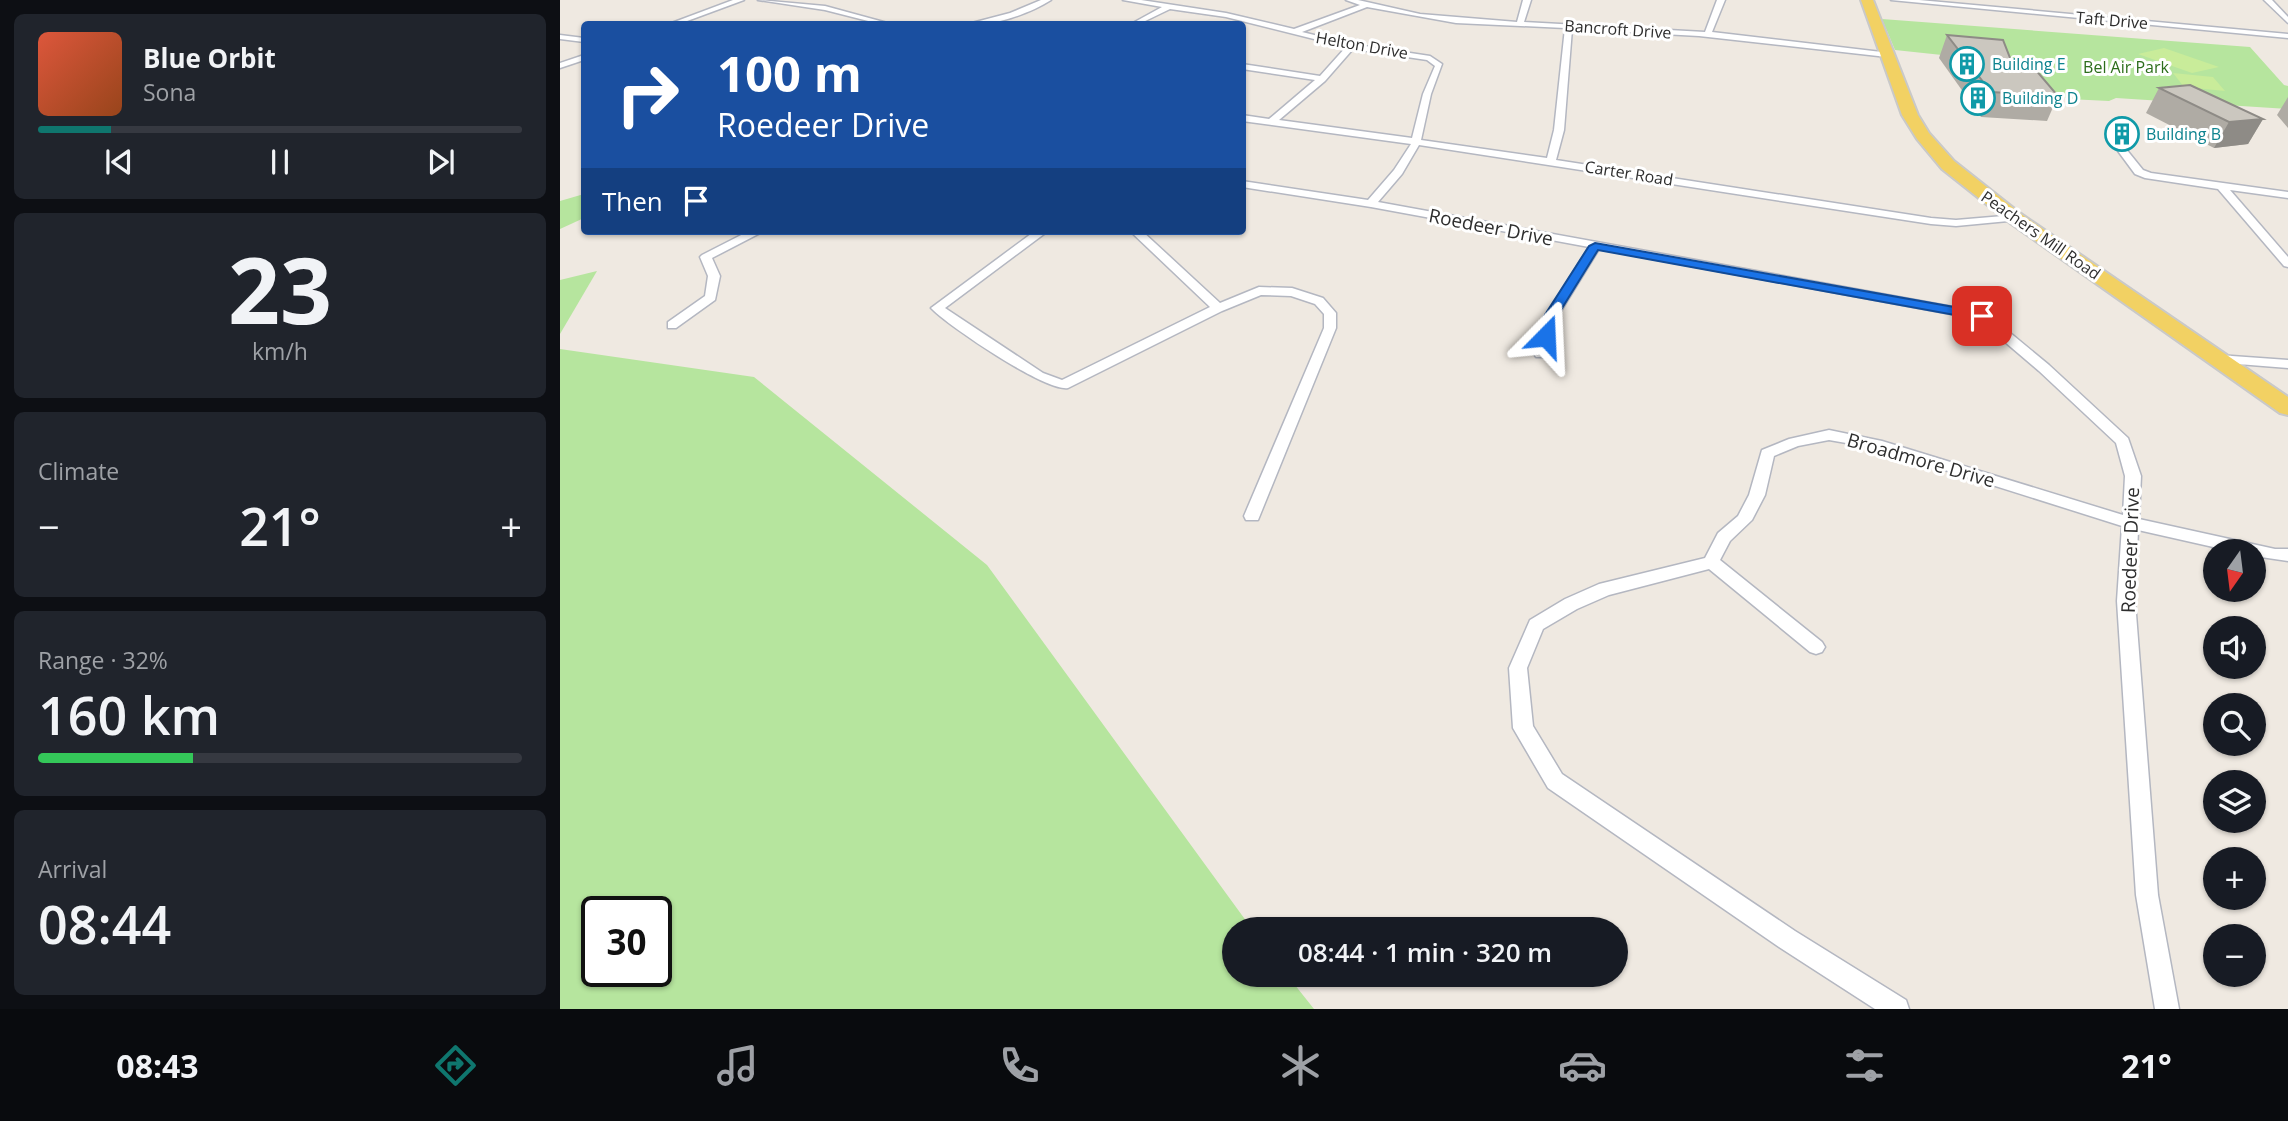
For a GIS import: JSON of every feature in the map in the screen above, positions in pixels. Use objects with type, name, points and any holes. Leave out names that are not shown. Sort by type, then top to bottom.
[{"type":"main road","name":"Peachers Mill Road","points":[[1867,0],[1910,115],[1935,151],[1977,190],[2015,218],[2288,408]]},
{"type":"street","points":[[681,21],[740,0]]},
{"type":"street","points":[[762,0],[825,8],[875,21]]},
{"type":"street","points":[[985,21],[1012,15],[1047,0]]},
{"type":"street","name":"Helton Drive","points":[[1128,0],[1226,15],[1350,46],[1430,58],[1438,66],[1427,94],[1416,143],[1398,173],[1371,204]]},
{"type":"street","name":"Bancroft Drive","points":[[1350,0],[1428,18],[1707,36],[1887,55]]},
{"type":"street","points":[[1520,23],[1527,0]]},
{"type":"street","points":[[1707,36],[1721,0]]},
{"type":"street","name":"Taft Drive","points":[[1895,0],[2288,36]]},
{"type":"street","points":[[2268,0],[2288,20]]},
{"type":"street","points":[[1294,32],[1366,5]]},
{"type":"street","points":[[1140,21],[1168,7]]},
{"type":"street","points":[[1551,161],[1559,130],[1569,25]]},
{"type":"street","points":[[560,37],[581,40]]},
{"type":"street","points":[[1271,122],[1322,79],[1350,46]]},
{"type":"street","points":[[560,66],[581,58]]},
{"type":"street","points":[[1246,67],[1322,79]]},
{"type":"street","name":"Carter Road","points":[[1246,119],[1551,161],[1931,221],[1956,223],[2015,218]]},
{"type":"street","points":[[2123,151],[2139,172],[2149,176],[2288,195]]},
{"type":"street","name":"Roedeer Drive","points":[[1246,185],[1371,204],[1982,316],[2044,368],[2123,441],[2133,476],[2126,601],[2146,881],[2167,1009]]},
{"type":"street","points":[[2222,187],[2288,264]]},
{"type":"street","points":[[672,325],[711,297],[714,276],[706,257],[750,235]]},
{"type":"street","points":[[1037,235],[937,308],[1038,376],[1063,385],[1217,308],[1259,291],[1292,292],[1319,301],[1330,313],[1330,328],[1252,516]]},
{"type":"street","points":[[1140,235],[1217,308]]},
{"type":"street","points":[[1541,354],[1550,318],[1595,246]]},
{"type":"street","points":[[2218,359],[2288,363]]},
{"type":"street","name":"Broadmore Drive","points":[[1711,562],[1724,537],[1744,520],[1757,495],[1767,453],[1794,442],[1829,435],[1877,444],[2131,523],[2276,555],[2288,555]]},
{"type":"street","points":[[1816,647],[1711,562],[1681,572],[1605,589],[1571,604],[1536,625],[1518,668],[1523,728],[1555,780],[1614,824],[1689,870],[1787,939],[1897,1009]]},
{"type":"green space","name":"Bel Air Park","points":[[1882,19],[2250,47],[2284,85],[2288,86],[2288,109],[2116,98],[2109,101],[2068,99],[2054,93],[2019,68],[1989,60],[1895,50]]},
{"type":"green space","points":[[2164,48],[2219,67],[2192,73],[2138,54]]},
{"type":"green space","points":[[2173,73],[2213,77],[2225,91],[2184,87]]},
{"type":"green space","points":[[581,195],[581,219],[560,229],[560,201]]},
{"type":"green space","points":[[597,271],[560,334],[560,280]]},
{"type":"green space","points":[[560,349],[754,377],[987,565],[1243,917],[1222,917],[1222,987],[1297,987],[1314,1009],[560,1009]]},
{"type":"building","points":[[1947,35],[2003,40],[2014,68],[2035,69],[2058,96],[1991,92]]},
{"type":"building","points":[[2190,85],[2263,119],[2229,122],[2159,88]]},
{"type":"place","name":"Building E","points":[[1967,64]]},
{"type":"place","name":"Building D","points":[[1978,98]]},
{"type":"place","name":"Building B","points":[[2122,134]]},
{"type":"route","points":[[1546,336],[1550,318],[1595,246],[1982,316]]}]
